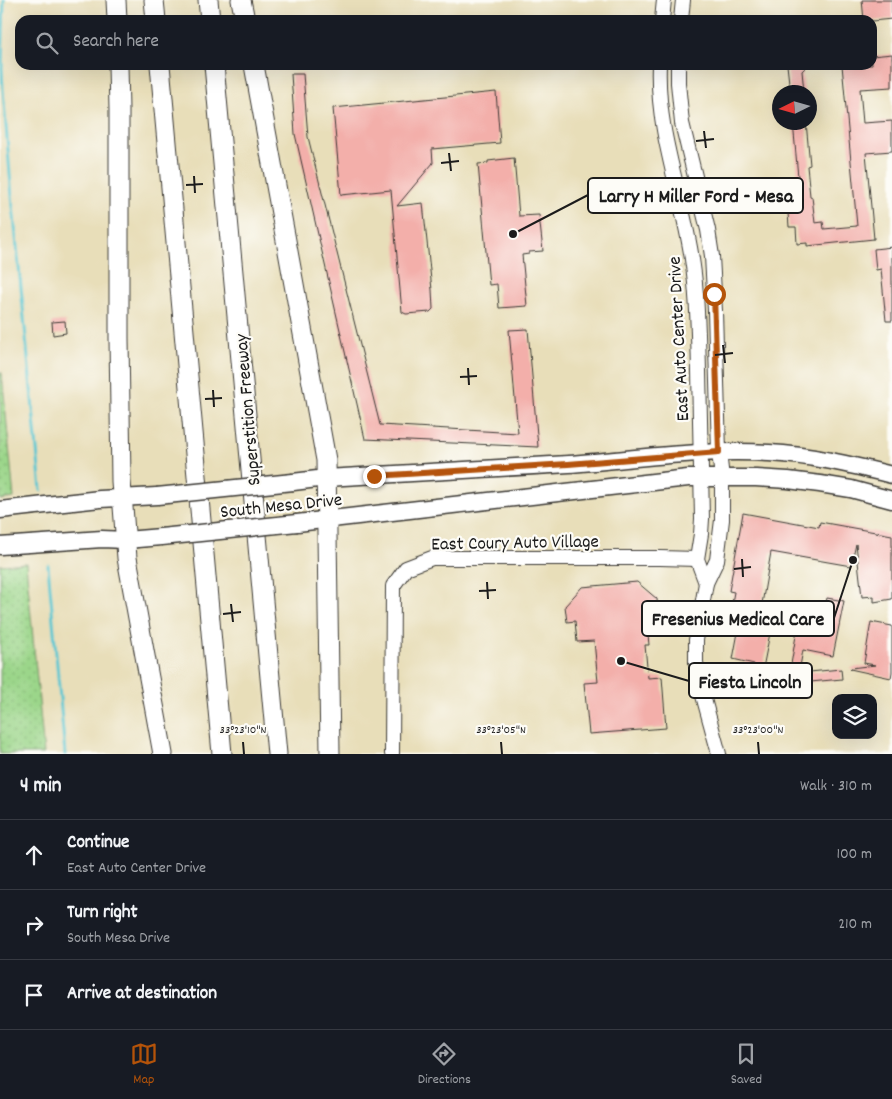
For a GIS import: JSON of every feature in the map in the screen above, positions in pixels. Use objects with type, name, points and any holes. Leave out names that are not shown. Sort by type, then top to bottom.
[{"type":"highway","points":[[116,0],[117,15]]},
{"type":"highway","points":[[154,0],[156,15]]},
{"type":"highway","points":[[208,0],[210,15]]},
{"type":"highway","points":[[241,0],[244,15]]},
{"type":"highway","points":[[118,70],[119,338],[122,497],[127,558],[163,754]]},
{"type":"highway","points":[[160,70],[222,754]]},
{"type":"highway","name":"Superstition Freeway","points":[[214,70],[277,754]]},
{"type":"highway","points":[[255,70],[326,460],[330,754]]},
{"type":"main road","name":"South Mesa Drive","points":[[0,510],[326,478],[568,464],[719,452],[806,456],[892,475]]},
{"type":"main road","points":[[798,481],[815,477],[834,476],[878,484],[892,481]]},
{"type":"main road","name":"South Mesa Drive","points":[[0,546],[161,537],[328,520],[688,478],[756,478],[798,481],[851,489],[892,500]]},
{"type":"street","points":[[662,15],[664,0]]},
{"type":"street","points":[[682,15],[683,0]]},
{"type":"street","name":"East Auto Center Drive","points":[[659,70],[664,132],[682,206],[694,267],[701,453],[701,534],[697,559],[706,584]]},
{"type":"street","name":"East Auto Center Drive","points":[[678,70],[682,123],[704,213],[712,256],[716,312],[722,520],[717,560],[706,584],[696,640],[696,662],[699,681],[719,754]]},
{"type":"street","name":"East Coury Auto Village","points":[[392,754],[393,586],[406,568],[432,558],[697,559]]},
{"type":"green space","points":[[0,373],[2,373],[14,498],[0,500]]},
{"type":"green space","points":[[26,563],[44,754],[0,754],[0,565]]},
{"type":"building","points":[[862,0],[892,0],[892,19],[877,20],[877,15],[864,15]]},
{"type":"building","points":[[892,54],[892,87],[860,89],[863,123],[892,121],[892,151],[866,153],[874,239],[807,246],[807,243],[797,244],[796,227],[789,227],[787,199],[793,198],[791,178],[798,177],[794,130],[807,130],[810,165],[807,166],[815,223],[823,222],[824,229],[857,226],[842,70],[877,70],[877,56]]},
{"type":"building","points":[[788,70],[802,71],[803,85],[789,85]]},
{"type":"building","points":[[291,74],[303,74],[308,137],[380,425],[518,433],[509,330],[528,329],[538,447],[365,439],[295,134]]},
{"type":"building","points":[[496,92],[500,143],[432,149],[433,163],[397,206],[423,203],[432,290],[433,309],[430,312],[406,314],[402,312],[391,190],[341,195],[333,108]]},
{"type":"building","points":[[514,158],[519,216],[539,215],[543,251],[529,252],[529,254],[522,255],[527,306],[499,308],[497,284],[489,285],[478,164]]},
{"type":"building","points":[[892,247],[892,321],[886,321],[881,269],[876,270],[874,249]]},
{"type":"building","points":[[65,321],[66,333],[53,335],[52,322]]},
{"type":"building","points":[[743,513],[819,527],[820,522],[892,535],[892,599],[874,602],[874,596],[862,597],[856,544],[851,566],[771,552],[762,604],[778,607],[776,617],[752,613],[749,629],[770,633],[761,678],[752,676],[754,664],[733,659],[742,611],[731,608],[734,592],[729,591]]},
{"type":"building","points":[[637,582],[657,599],[658,614],[646,615],[649,645],[645,645],[648,678],[662,677],[666,728],[589,734],[584,683],[598,682],[594,641],[577,642],[575,621],[567,622],[565,606],[582,587]]},
{"type":"building","points":[[827,598],[844,601],[833,656],[803,650],[799,672],[790,670],[801,607],[824,611]]},
{"type":"building","points":[[871,622],[892,626],[891,678],[850,669],[875,665],[864,663]]},
{"type":"building","points":[[841,669],[842,679],[800,683],[799,673]]},
{"type":"waterway","points":[[4,0],[3,90],[41,490]]},
{"type":"waterway","points":[[48,565],[65,754]]},
{"type":"place","name":"Larry H Miller Ford - Mesa","points":[[513,234]]},
{"type":"place","name":"Fresenius Medical Care","points":[[853,560]]},
{"type":"place","name":"Fiesta Lincoln","points":[[621,661]]},
{"type":"route","points":[[374,476],[719,452],[714,294]]}]
